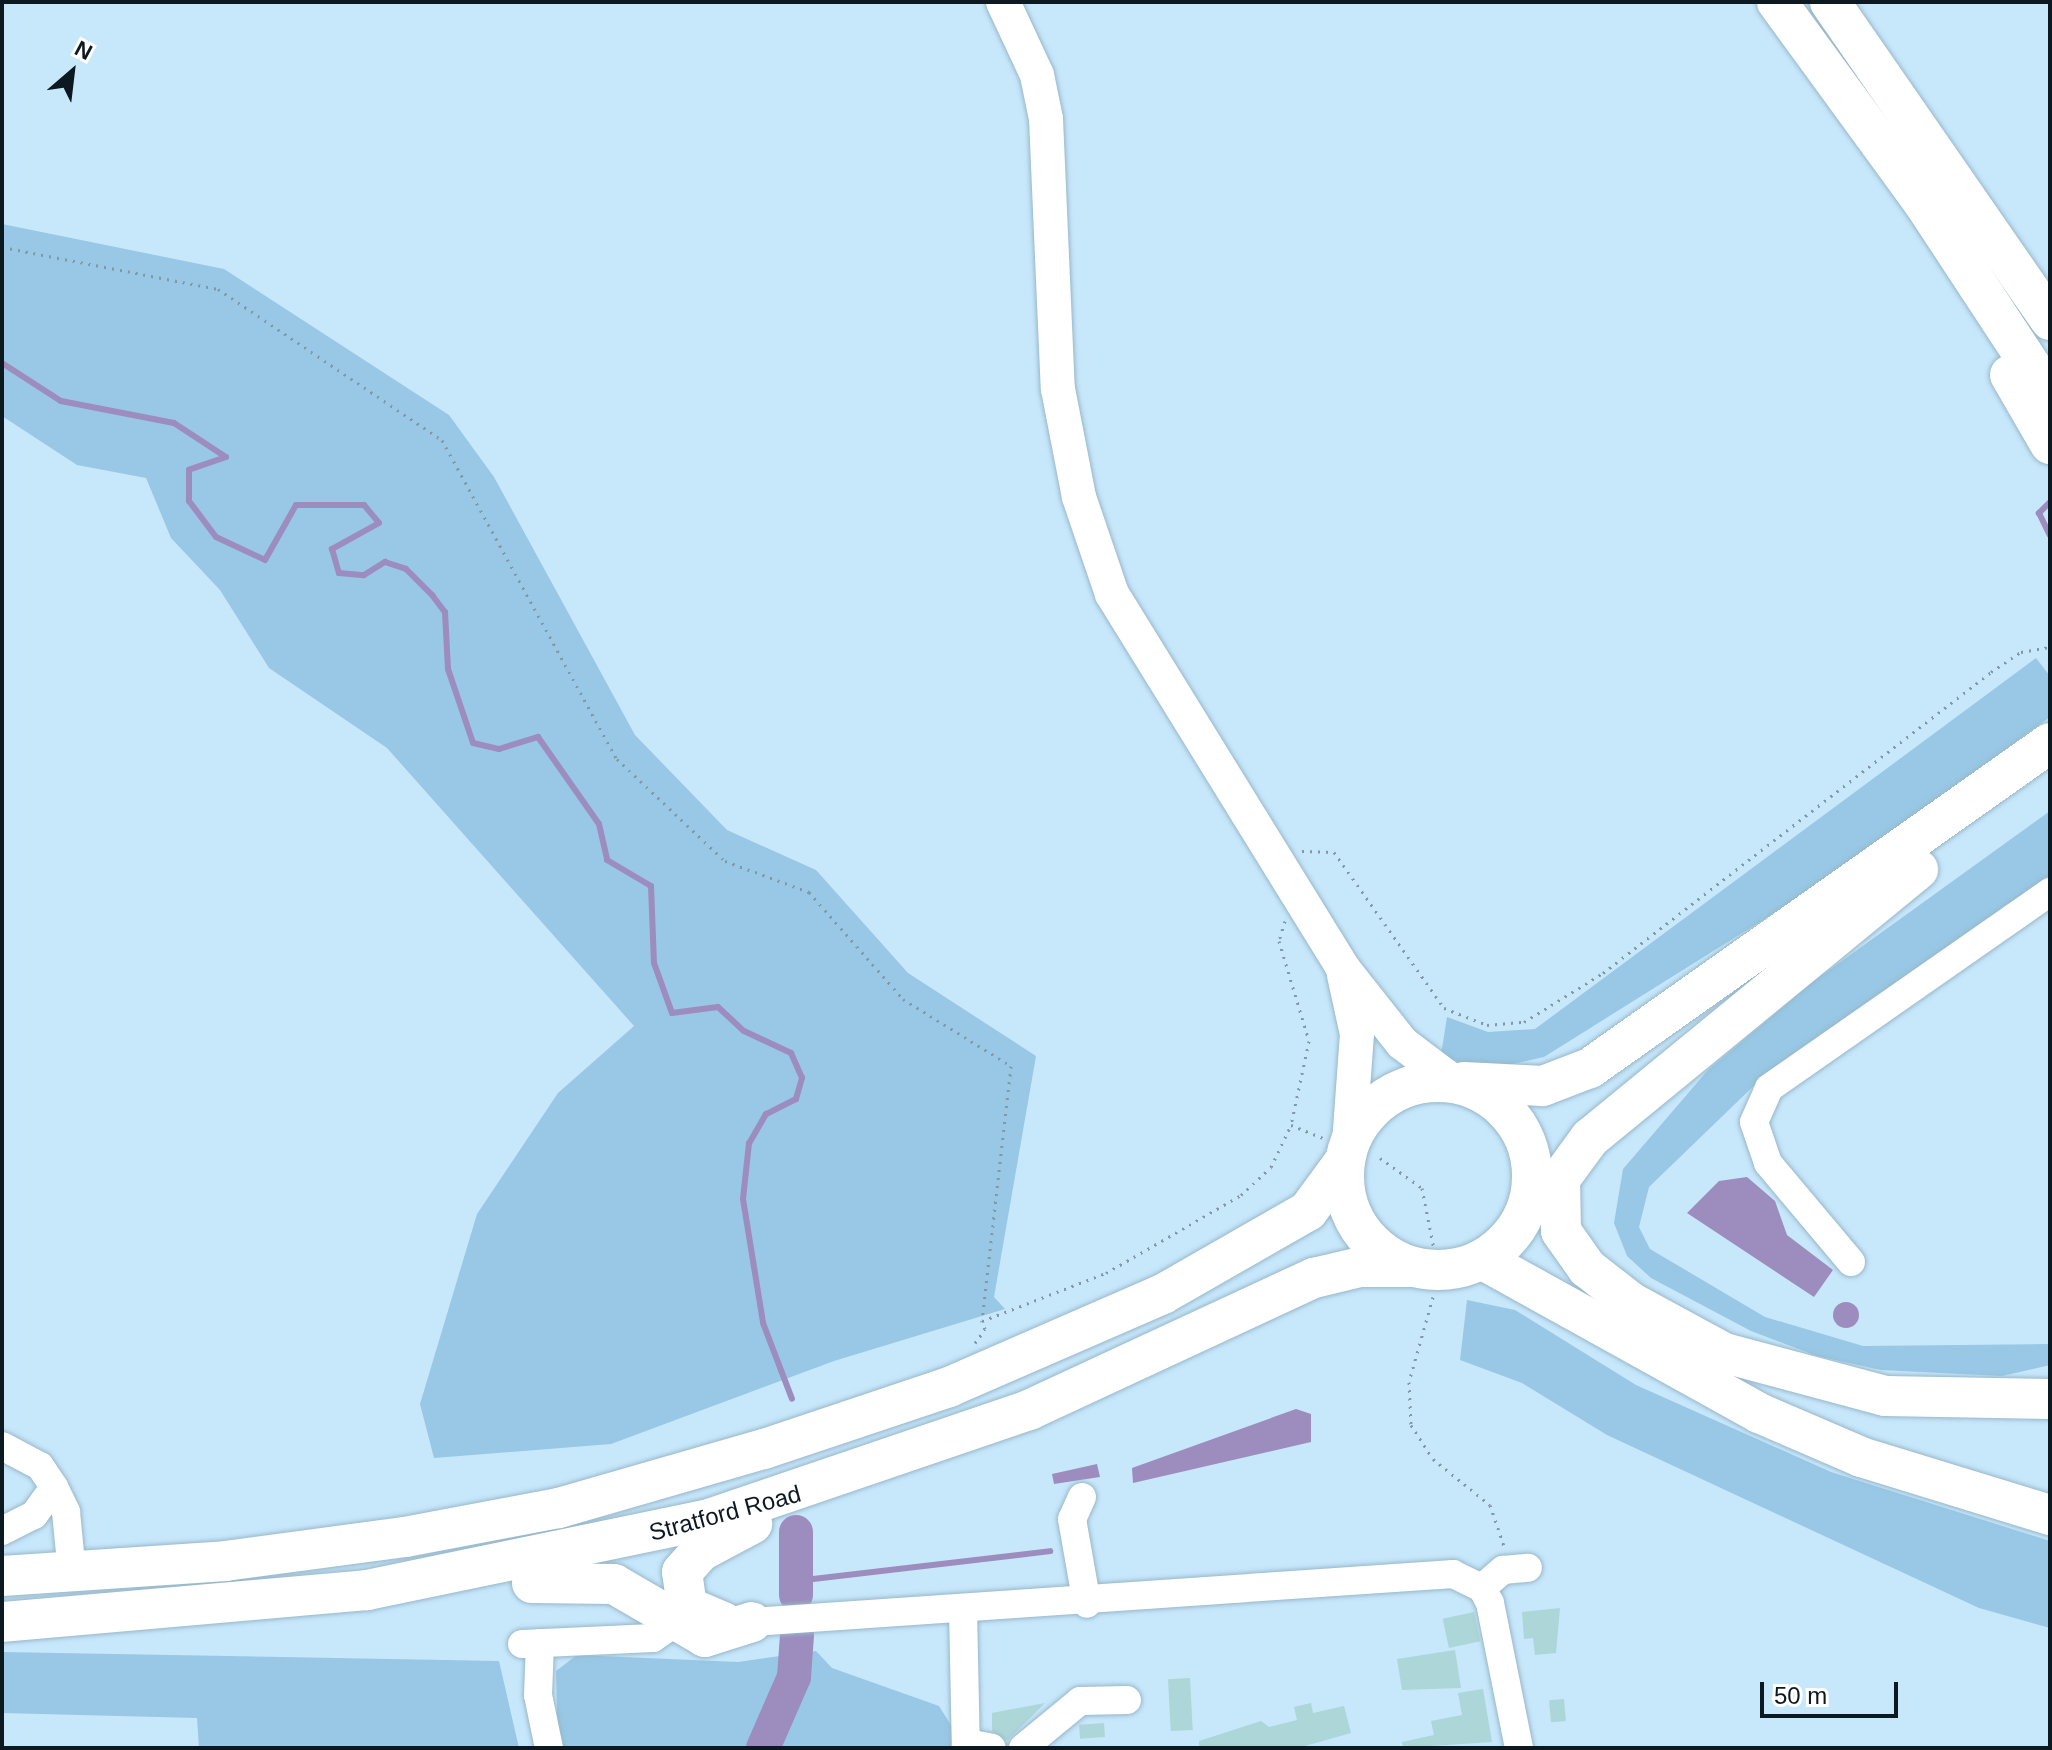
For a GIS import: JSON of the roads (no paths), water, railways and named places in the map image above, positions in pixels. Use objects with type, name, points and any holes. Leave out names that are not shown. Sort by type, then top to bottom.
[{"type":"highway","points":[[1777,2],[1923,202],[2050,395]]},
{"type":"highway","points":[[1830,2],[2022,275],[2050,320]]},
{"type":"highway","points":[[1923,202],[1961,292],[2050,444]]},
{"type":"highway","points":[[2022,275],[2050,303]]},
{"type":"highway","name":"Stratford Road","points":[[2,1576],[72,1573],[405,1537],[559,1508],[842,1425],[1018,1360],[1176,1288],[1308,1211],[1389,1095],[1457,1081],[1543,1086],[1590,1068],[2050,743]]},
{"type":"highway","points":[[2050,777],[1678,1040],[1557,1139],[1515,1234],[1485,1261],[1797,1430],[2050,1515]]},
{"type":"highway","points":[[1730,1356],[1632,1303],[1587,1268],[1561,1231],[1560,1179],[1590,1138],[1918,870]]},
{"type":"highway","points":[[1457,1081],[1513,1122],[1534,1188],[1547,1244],[1581,1285],[1673,1339],[1875,1394],[2041,1397]]},
{"type":"highway","points":[[1352,1151],[1353,1219],[1387,1255],[1426,1271]]},
{"type":"highway","name":"Stratford Road","points":[[2,1622],[110,1615],[367,1590],[576,1552],[785,1497],[1029,1410],[1314,1278],[1360,1267],[1426,1271],[1485,1261]]},
{"type":"highway","points":[[110,1615],[383,1603],[559,1578],[732,1531],[856,1488],[1029,1410]]},
{"type":"highway","points":[[732,1531],[690,1560],[681,1596],[703,1620],[752,1622]]},
{"type":"highway","points":[[559,1578],[614,1584],[673,1624],[705,1637],[752,1622]]},
{"type":"main road","points":[[1003,2],[1037,75],[1046,119],[1058,389],[1093,545],[1136,636],[1281,862],[1342,967],[1402,1043],[1457,1081]]},
{"type":"main road","points":[[1342,967],[1357,1034],[1352,1151]]},
{"type":"street","points":[[1851,1262],[1768,1163],[1754,1122],[1769,1088],[2050,892]]},
{"type":"street","points":[[2,1446],[40,1466],[54,1487],[66,1512],[72,1573]]},
{"type":"street","points":[[2,1531],[34,1515],[54,1487]]},
{"type":"street","points":[[1082,1497],[1072,1519],[1087,1604]]},
{"type":"street","points":[[1482,1588],[1516,1569]]},
{"type":"street","points":[[752,1622],[838,1611],[963,1610],[1087,1604],[1453,1574],[1482,1588],[1496,1620],[1519,1748]]},
{"type":"street","points":[[963,1610],[975,1746]]},
{"type":"street","points":[[549,1748],[531,1644],[653,1638],[673,1624]]},
{"type":"street","points":[[1023,1748],[1080,1701],[1127,1700]]},
{"type":"waterway","points":[[2,363],[61,401],[174,423],[226,457],[189,470],[189,501],[216,537],[265,560],[296,505],[364,505],[379,523],[332,549],[339,573],[364,575],[385,562],[406,569],[445,612],[448,669],[473,743],[499,749],[538,737],[599,824],[607,860],[651,886],[654,963],[672,1013],[718,1007],[744,1031],[791,1053],[802,1078],[796,1099],[766,1114],[749,1143],[743,1199],[763,1323],[792,1399]]},
{"type":"waterway","points":[[2050,502],[2039,513],[2050,536]]},
{"type":"waterway","points":[[796,1532],[796,1595]]},
{"type":"waterway","points":[[796,1581],[1050,1551]]},
{"type":"waterway","points":[[763,1748],[794,1677],[797,1635]]}]
